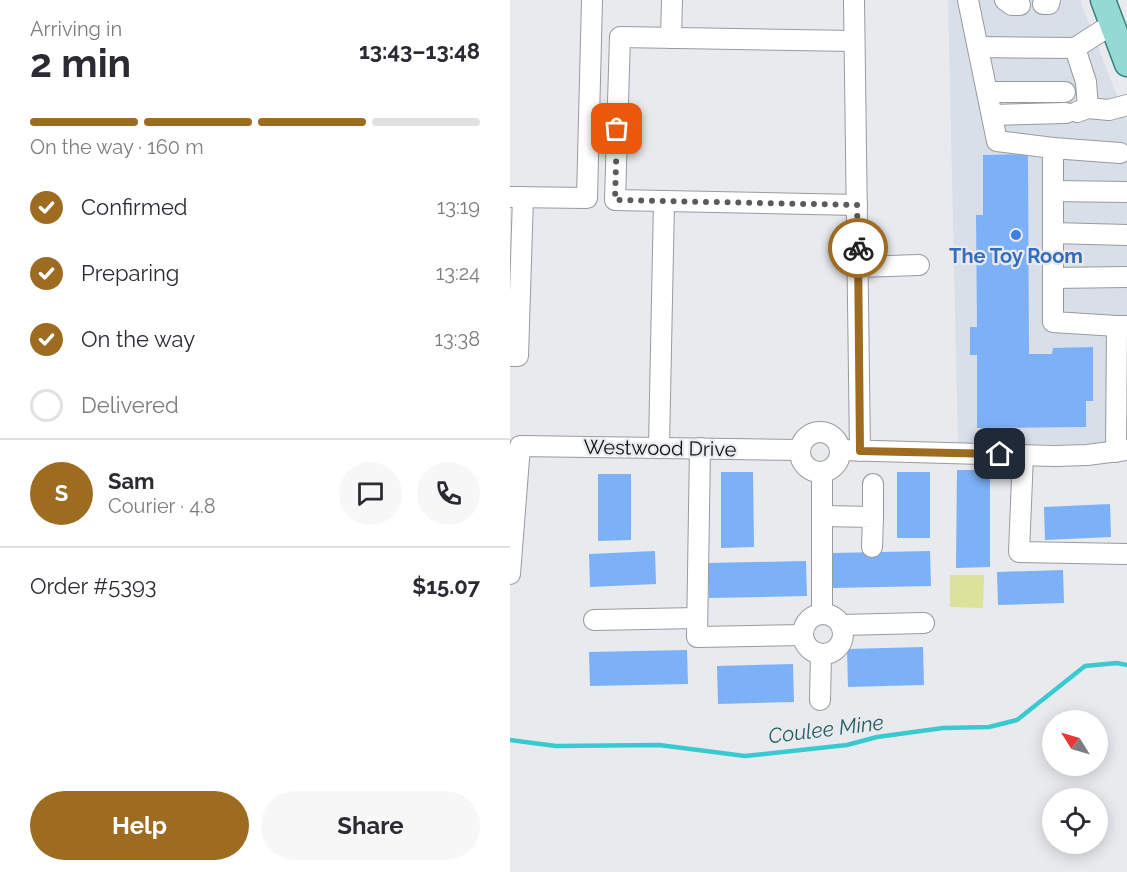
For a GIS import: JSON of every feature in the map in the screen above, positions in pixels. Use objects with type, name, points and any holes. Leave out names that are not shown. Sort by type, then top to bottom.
[{"type":"main road","points":[[1103,0],[1127,64]]},
{"type":"street","points":[[510,356],[518,356],[516,197],[587,198],[592,0]]},
{"type":"street","points":[[671,38],[672,0]]},
{"type":"street","points":[[854,0],[860,451]]},
{"type":"street","points":[[971,0],[997,141],[1125,157]]},
{"type":"street","points":[[978,47],[1075,48],[1111,25]]},
{"type":"street","points":[[591,36],[854,41]]},
{"type":"street","points":[[620,37],[615,200],[857,205]]},
{"type":"street","points":[[1075,48],[1086,82],[1076,102]]},
{"type":"street","points":[[987,92],[1076,102],[1109,110],[1127,105]]},
{"type":"street","points":[[992,115],[1076,102]]},
{"type":"street","points":[[589,129],[617,129]]},
{"type":"street","points":[[840,450],[1023,455],[1087,455],[1122,451],[1122,326],[1053,322],[1053,147]]},
{"type":"street","points":[[1053,191],[1127,192]]},
{"type":"street","points":[[659,447],[664,201]]},
{"type":"street","points":[[1053,233],[1127,235]]},
{"type":"street","points":[[858,267],[920,265]]},
{"type":"street","points":[[1053,278],[1127,277]]},
{"type":"street","points":[[823,432],[835,438],[840,450],[837,463],[822,472],[813,471],[807,467],[800,450],[811,434],[823,432]]},
{"type":"street","name":"Westwood Drive","points":[[514,481],[520,446],[800,450]]},
{"type":"street","points":[[700,448],[697,637],[803,635]]},
{"type":"street","points":[[1023,455],[1019,552],[1127,554]]},
{"type":"street","points":[[822,472],[822,614]]},
{"type":"street","points":[[510,574],[514,481]]},
{"type":"street","points":[[872,547],[873,484]]},
{"type":"street","points":[[822,516],[873,517]]},
{"type":"street","points":[[822,614],[832,615],[841,625],[842,639],[839,645],[828,653],[821,654],[809,649],[805,644],[804,625],[808,620],[822,614]]},
{"type":"street","points":[[594,620],[697,618]]},
{"type":"street","points":[[841,625],[924,623]]},
{"type":"street","points":[[820,700],[821,654]]},
{"type":"shaded area","points":[[948,0],[1080,0],[1127,122],[1127,441],[1101,445],[958,443]]},
{"type":"green space","points":[[950,575],[984,575],[983,608],[950,607]]},
{"type":"building","points":[[1028,154],[1029,354],[1052,354],[1053,348],[1093,347],[1093,401],[1086,401],[1086,427],[977,428],[977,355],[970,355],[970,327],[977,327],[976,215],[983,215],[983,155]]},
{"type":"building","points":[[957,470],[990,470],[990,567],[956,568]]},
{"type":"building","points":[[721,472],[753,472],[754,547],[721,548]]},
{"type":"building","points":[[897,472],[930,472],[930,538],[897,538]]},
{"type":"building","points":[[598,474],[631,474],[631,540],[598,541]]},
{"type":"building","points":[[1110,504],[1111,537],[1045,540],[1044,507]]},
{"type":"building","points":[[655,551],[656,584],[590,587],[589,554]]},
{"type":"building","points":[[930,551],[931,586],[833,588],[832,553]]},
{"type":"building","points":[[806,561],[807,596],[709,598],[708,563]]},
{"type":"building","points":[[1063,570],[1064,603],[998,605],[997,572]]},
{"type":"building","points":[[923,647],[924,685],[848,687],[847,649]]},
{"type":"building","points":[[687,650],[688,684],[590,686],[589,652]]},
{"type":"building","points":[[793,664],[794,702],[718,704],[717,666]]},
{"type":"waterway","name":"Coulee Mine","points":[[510,740],[556,746],[659,745],[745,756],[847,745],[877,737],[943,728],[989,727],[1017,720],[1085,666],[1117,663],[1127,665]]},
{"type":"way so far","points":[[617,129],[615,200],[857,205],[858,248]]},
{"type":"place","name":"The Toy Room","points":[[1016,235]]},
{"type":"route","points":[[858,248],[860,451],[1000,454]]}]
